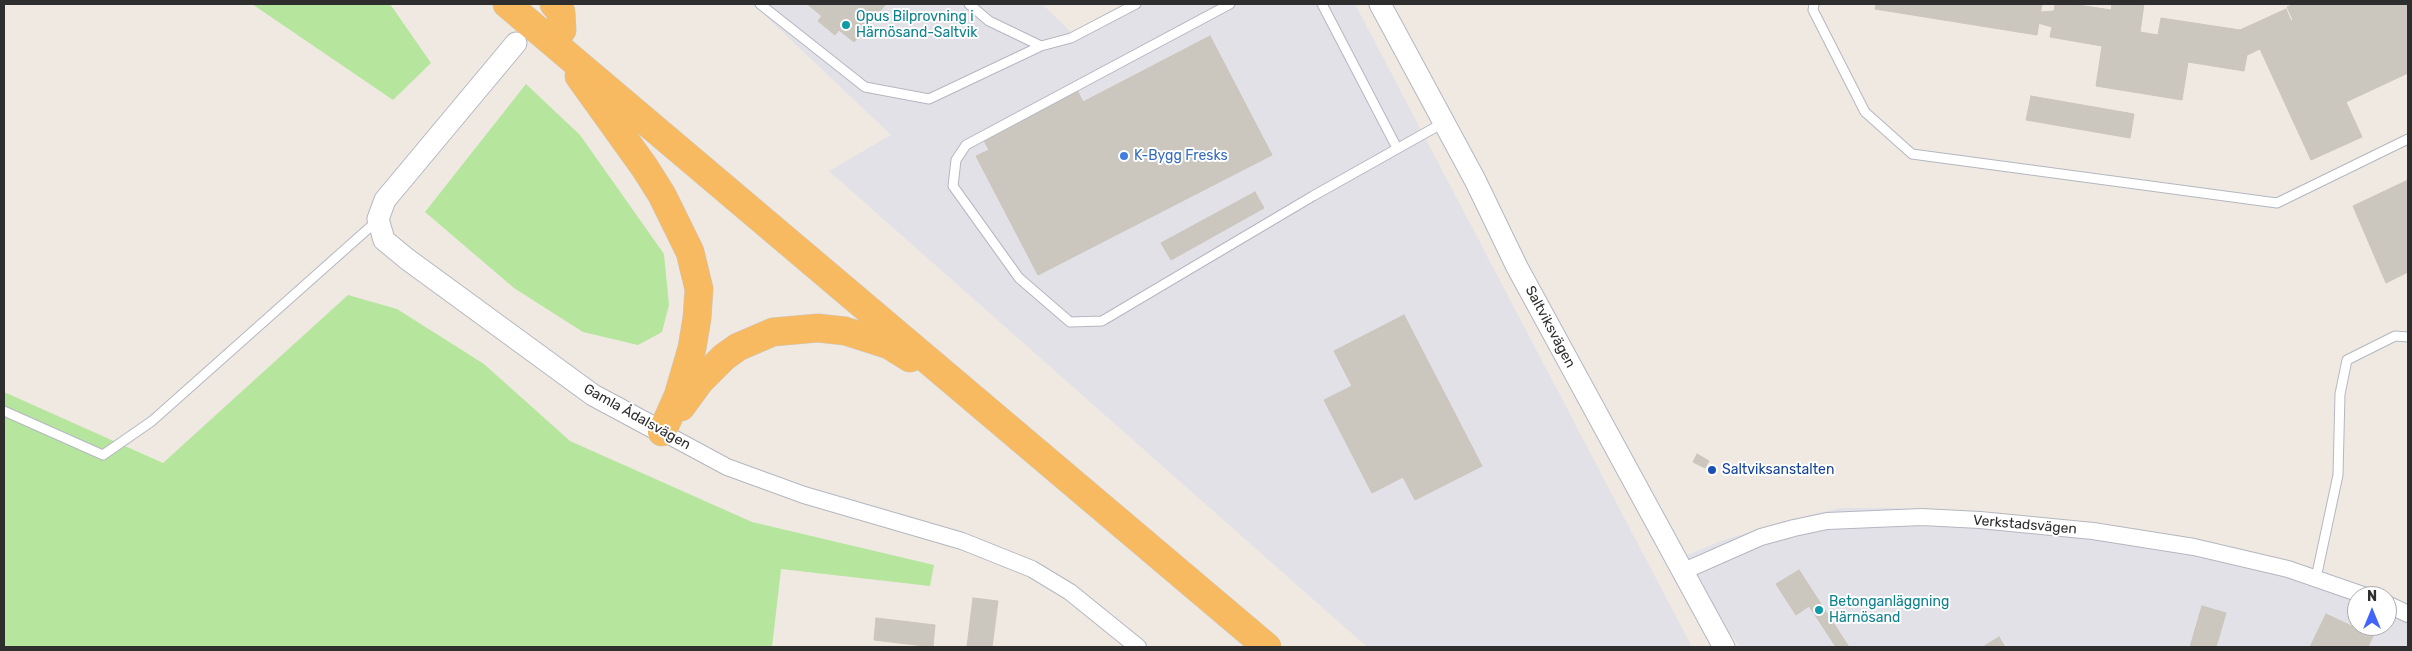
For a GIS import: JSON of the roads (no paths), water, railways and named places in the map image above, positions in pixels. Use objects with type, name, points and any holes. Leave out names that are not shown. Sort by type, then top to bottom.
[{"type":"highway","points":[[507,4],[555,34],[1287,647]]},
{"type":"highway","points":[[531,4],[555,34],[931,362],[1267,647]]},
{"type":"highway","points":[[554,4],[561,12],[555,34],[567,60],[646,168],[675,218],[690,252],[699,289],[697,318],[692,348],[678,396],[662,432]]},
{"type":"highway","points":[[662,432],[700,381],[724,356],[738,347],[773,332],[818,328],[844,331],[889,345],[907,357],[931,362]]},
{"type":"street","name":"Saltviksvägen","points":[[1380,4],[1475,180],[1517,266],[1658,529],[1684,571],[1724,647]]},
{"type":"street","points":[[378,219],[385,200],[516,43]]},
{"type":"street","name":"Gamla Ådalsvägen","points":[[378,219],[384,240],[407,259],[593,395],[727,467],[804,495],[962,541],[1032,569],[1070,592],[1138,647]]},
{"type":"street","name":"Verkstadsvägen","points":[[1684,571],[1761,537],[1794,528],[1827,521],[1922,517],[2028,525],[2142,538],[2238,556],[2316,578],[2347,589]]},
{"type":"lane","points":[[760,4],[864,87],[929,99],[1041,46],[1071,38],[1136,4]]},
{"type":"lane","points":[[969,4],[989,21],[1041,46]]},
{"type":"lane","points":[[1230,4],[966,145],[956,160],[953,186],[1019,278],[1070,322],[1102,320],[1397,148],[1444,123]]},
{"type":"lane","points":[[1322,4],[1397,148]]},
{"type":"lane","points":[[1814,4],[1814,10],[1864,112],[1912,154],[2277,203],[2408,139]]},
{"type":"lane","points":[[4,411],[103,455],[152,421],[378,219]]},
{"type":"lane","points":[[2316,578],[2338,475],[2340,394],[2347,360],[2395,336],[2408,337]]},
{"type":"place","name":"Opus Bilprovning i Härnösand-Saltvik","points":[[846,25]]},
{"type":"place","name":"K-Bygg Fresks","points":[[1124,156]]},
{"type":"place","name":"Saltviksanstalten","points":[[1712,470]]},
{"type":"place","name":"Betonganläggning Härnösand","points":[[1819,610]]}]
